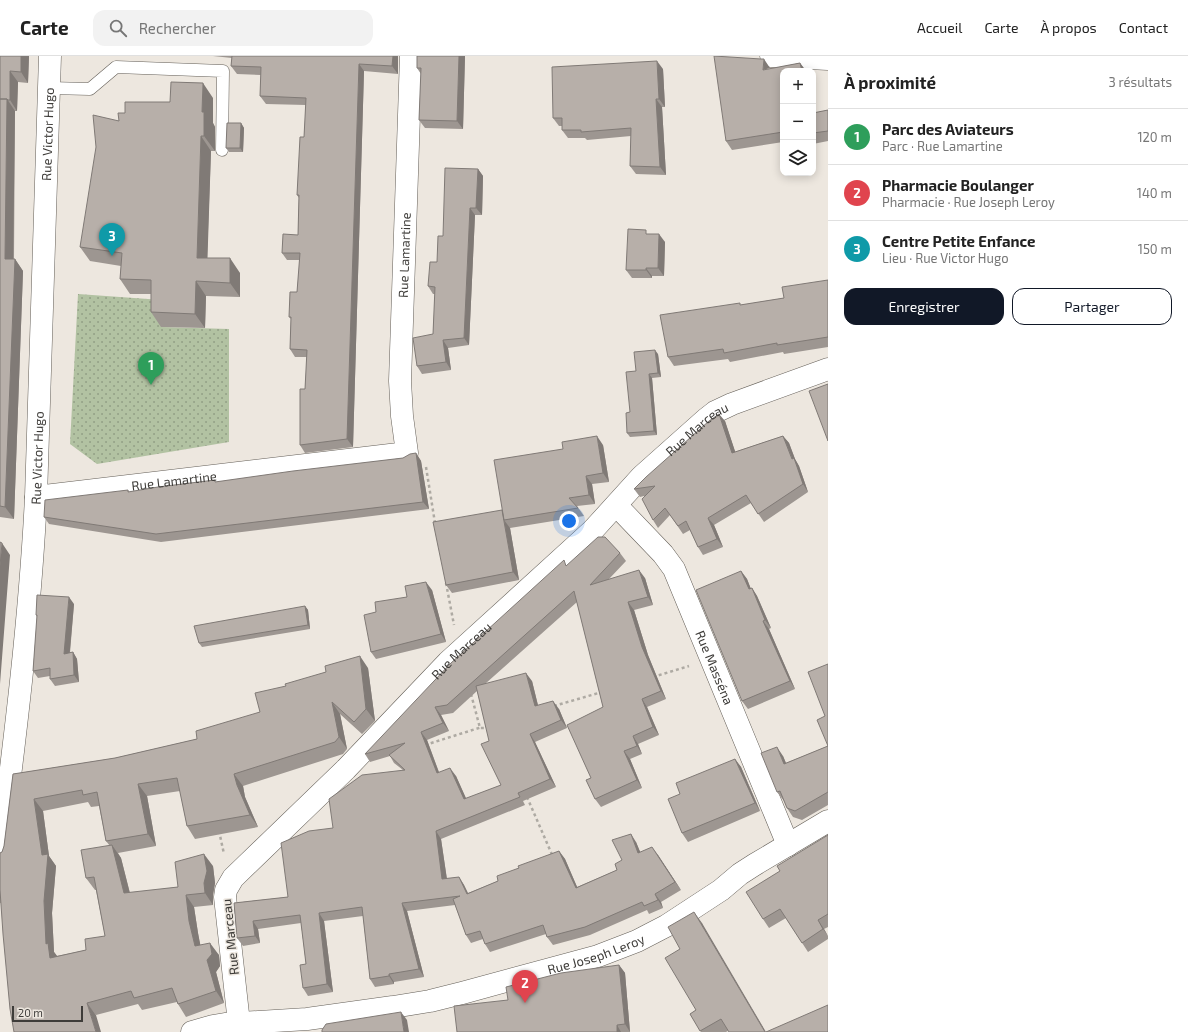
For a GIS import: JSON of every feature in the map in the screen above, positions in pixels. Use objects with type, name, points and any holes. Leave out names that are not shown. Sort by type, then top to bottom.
[{"type":"street","name":"Rue Victor Hugo","points":[[0,858],[29,606],[36,498],[50,56]]},
{"type":"street","name":"Rue Lamartine","points":[[36,498],[407,453],[402,416],[400,381],[411,56]]},
{"type":"street","points":[[771,56],[828,59]]},
{"type":"street","name":"Rue Marceau","points":[[239,1022],[225,897],[226,890],[230,882],[346,769],[459,651],[594,530],[652,467],[714,412],[828,369]]},
{"type":"street","name":"Rue Masséna","points":[[616,506],[663,554],[674,569],[788,845]]},
{"type":"street","name":"Rue Joseph Leroy","points":[[192,1032],[213,1026],[239,1022],[308,1025],[393,1007],[430,1001],[598,956],[637,941],[666,926],[721,890],[740,874],[828,821]]},
{"type":"lane","points":[[49,88],[90,89],[116,67],[222,71],[222,150]]},
{"type":"path","points":[[407,453],[424,456],[435,525]]},
{"type":"path","points":[[445,577],[459,651]]},
{"type":"path","points":[[652,677],[712,660]]},
{"type":"path","points":[[470,689],[480,728]]},
{"type":"path","points":[[547,708],[607,690]]},
{"type":"path","points":[[421,746],[488,725]]},
{"type":"path","points":[[480,728],[496,728]]},
{"type":"path","points":[[525,792],[556,864]]},
{"type":"path","points":[[218,829],[230,882]]},
{"type":"green space","points":[[78,294],[162,300],[161,327],[229,329],[229,442],[97,464],[70,444]]},
{"type":"building","points":[[0,56],[21,56],[21,72],[10,71],[10,100],[0,99]]},
{"type":"building","points":[[232,56],[393,56],[392,66],[359,64],[347,439],[300,445],[300,389],[305,389],[307,350],[290,349],[291,317],[289,317],[290,292],[297,292],[300,253],[282,253],[283,234],[298,235],[299,195],[297,195],[300,137],[304,137],[306,98],[260,96],[261,67],[231,66]]},
{"type":"building","points":[[417,56],[459,56],[457,121],[419,120],[421,68],[417,68]]},
{"type":"building","points":[[714,56],[764,59],[763,70],[800,63],[801,68],[780,68],[780,132],[726,141]]},
{"type":"building","points":[[657,61],[659,99],[656,99],[660,167],[630,166],[631,128],[581,132],[581,130],[562,130],[562,118],[553,118],[552,67]]},
{"type":"building","points":[[171,82],[203,83],[202,112],[204,112],[204,136],[201,136],[197,258],[230,258],[230,283],[196,281],[195,314],[151,312],[151,280],[120,279],[122,253],[80,247],[96,147],[93,115],[119,121],[118,113],[125,113],[125,102],[170,102]]},
{"type":"building","points":[[0,99],[7,99],[5,259],[15,259],[5,507],[0,506]]},
{"type":"building","points":[[828,110],[828,131],[816,133],[816,112]]},
{"type":"building","points":[[227,123],[241,123],[240,148],[226,148]]},
{"type":"building","points":[[445,168],[478,169],[476,208],[470,208],[464,338],[443,340],[446,362],[417,366],[413,338],[433,334],[435,287],[428,286],[430,262],[437,262],[438,236],[443,236]]},
{"type":"building","points":[[628,229],[646,230],[646,234],[659,234],[658,268],[646,268],[646,270],[626,270]]},
{"type":"building","points":[[828,280],[828,337],[777,345],[777,343],[724,353],[723,349],[668,357],[660,315],[784,298],[782,287]]},
{"type":"building","points":[[655,350],[658,373],[649,374],[654,431],[627,433],[626,413],[630,412],[626,372],[636,371],[634,352]]},
{"type":"building","points":[[828,384],[828,441],[809,391]]},
{"type":"building","points":[[719,414],[732,453],[783,436],[792,459],[794,458],[803,484],[758,514],[746,495],[708,518],[717,539],[698,547],[686,521],[678,526],[665,508],[653,520],[642,499],[655,486],[634,489],[709,421]]},
{"type":"building","points":[[597,436],[603,473],[586,476],[589,495],[569,498],[578,508],[504,520],[494,460],[563,449],[562,442]]},
{"type":"building","points":[[416,453],[423,502],[156,534],[44,517],[45,500],[128,490],[128,492],[215,480],[215,482],[403,458],[410,454]]},
{"type":"building","points":[[502,510],[513,572],[446,585],[433,522]]},
{"type":"building","points":[[598,537],[605,537],[620,553],[590,585],[639,570],[648,597],[628,602],[642,647],[661,691],[642,699],[653,727],[633,736],[637,746],[624,751],[637,780],[595,799],[586,780],[591,778],[567,725],[603,707],[574,591],[447,705],[435,707],[443,723],[421,732],[437,773],[450,768],[464,799],[501,785],[481,744],[489,741],[476,686],[526,673],[535,706],[553,701],[561,720],[530,734],[550,779],[518,793],[520,797],[436,831],[442,879],[459,877],[467,894],[498,881],[497,876],[519,868],[518,866],[559,851],[576,888],[617,870],[615,864],[622,860],[612,840],[631,834],[638,853],[652,847],[675,882],[655,894],[658,900],[644,906],[642,902],[585,927],[547,937],[543,925],[485,944],[480,931],[466,935],[453,899],[460,896],[402,903],[419,969],[370,979],[362,907],[319,913],[327,984],[303,988],[300,965],[306,964],[300,915],[253,921],[255,936],[237,938],[234,903],[288,897],[281,843],[309,831],[333,828],[329,799],[362,775],[405,770],[389,755],[405,743],[365,754],[451,663],[564,560],[566,566]]},
{"type":"building","points":[[0,542],[2,543],[0,566]]},
{"type":"building","points":[[741,571],[749,589],[752,588],[765,620],[763,621],[790,681],[742,701],[696,590]]},
{"type":"building","points":[[426,582],[441,634],[371,652],[364,615],[376,612],[375,602],[407,597],[405,586]]},
{"type":"building","points":[[37,595],[69,597],[64,654],[73,652],[74,675],[50,679],[50,668],[33,671]]},
{"type":"building","points":[[305,606],[308,625],[199,643],[194,626]]},
{"type":"building","points":[[360,656],[366,709],[354,722],[332,702],[339,737],[335,742],[234,774],[237,785],[250,815],[187,826],[177,778],[138,784],[148,834],[106,841],[97,792],[83,795],[82,790],[34,799],[42,855],[48,854],[44,901],[46,944],[48,943],[50,958],[86,950],[85,939],[105,936],[94,877],[86,878],[81,850],[112,845],[124,893],[178,887],[175,862],[204,854],[207,871],[204,883],[205,893],[186,895],[189,921],[195,946],[210,943],[212,954],[207,960],[216,991],[178,1004],[172,988],[134,998],[131,991],[87,1003],[96,1032],[14,1032],[10,1009],[0,890],[0,853],[2,852],[4,846],[13,774],[115,758],[197,739],[196,731],[260,712],[255,693],[286,686],[285,684],[326,672],[325,666]]},
{"type":"building","points":[[828,664],[828,746],[817,720],[825,716],[808,672]]},
{"type":"building","points":[[828,746],[828,792],[795,811],[787,808],[780,791],[777,792],[761,753],[777,747],[784,764]]},
{"type":"building","points":[[735,759],[755,803],[682,833],[668,799],[680,794],[676,783]]},
{"type":"building","points":[[828,835],[828,914],[818,920],[823,929],[802,943],[780,909],[763,919],[746,892],[780,871],[777,866]]},
{"type":"building","points":[[694,912],[765,1032],[729,1032],[721,1019],[700,1031],[690,1014],[696,1010],[665,958],[680,949],[668,927]]},
{"type":"building","points":[[619,965],[625,1024],[617,1025],[617,1032],[457,1032],[454,1006],[508,1000],[506,987],[561,973]]},
{"type":"building","points":[[828,1005],[828,1032],[766,1032]]},
{"type":"building","points":[[401,1012],[404,1032],[322,1032],[326,1024]]},
{"type":"place","name":"Centre Petite Enfance","points":[[112,256]]},
{"type":"place","name":"Parc des Aviateurs","points":[[151,385]]},
{"type":"place","name":"Pharmacie Boulanger","points":[[525,1003]]}]
